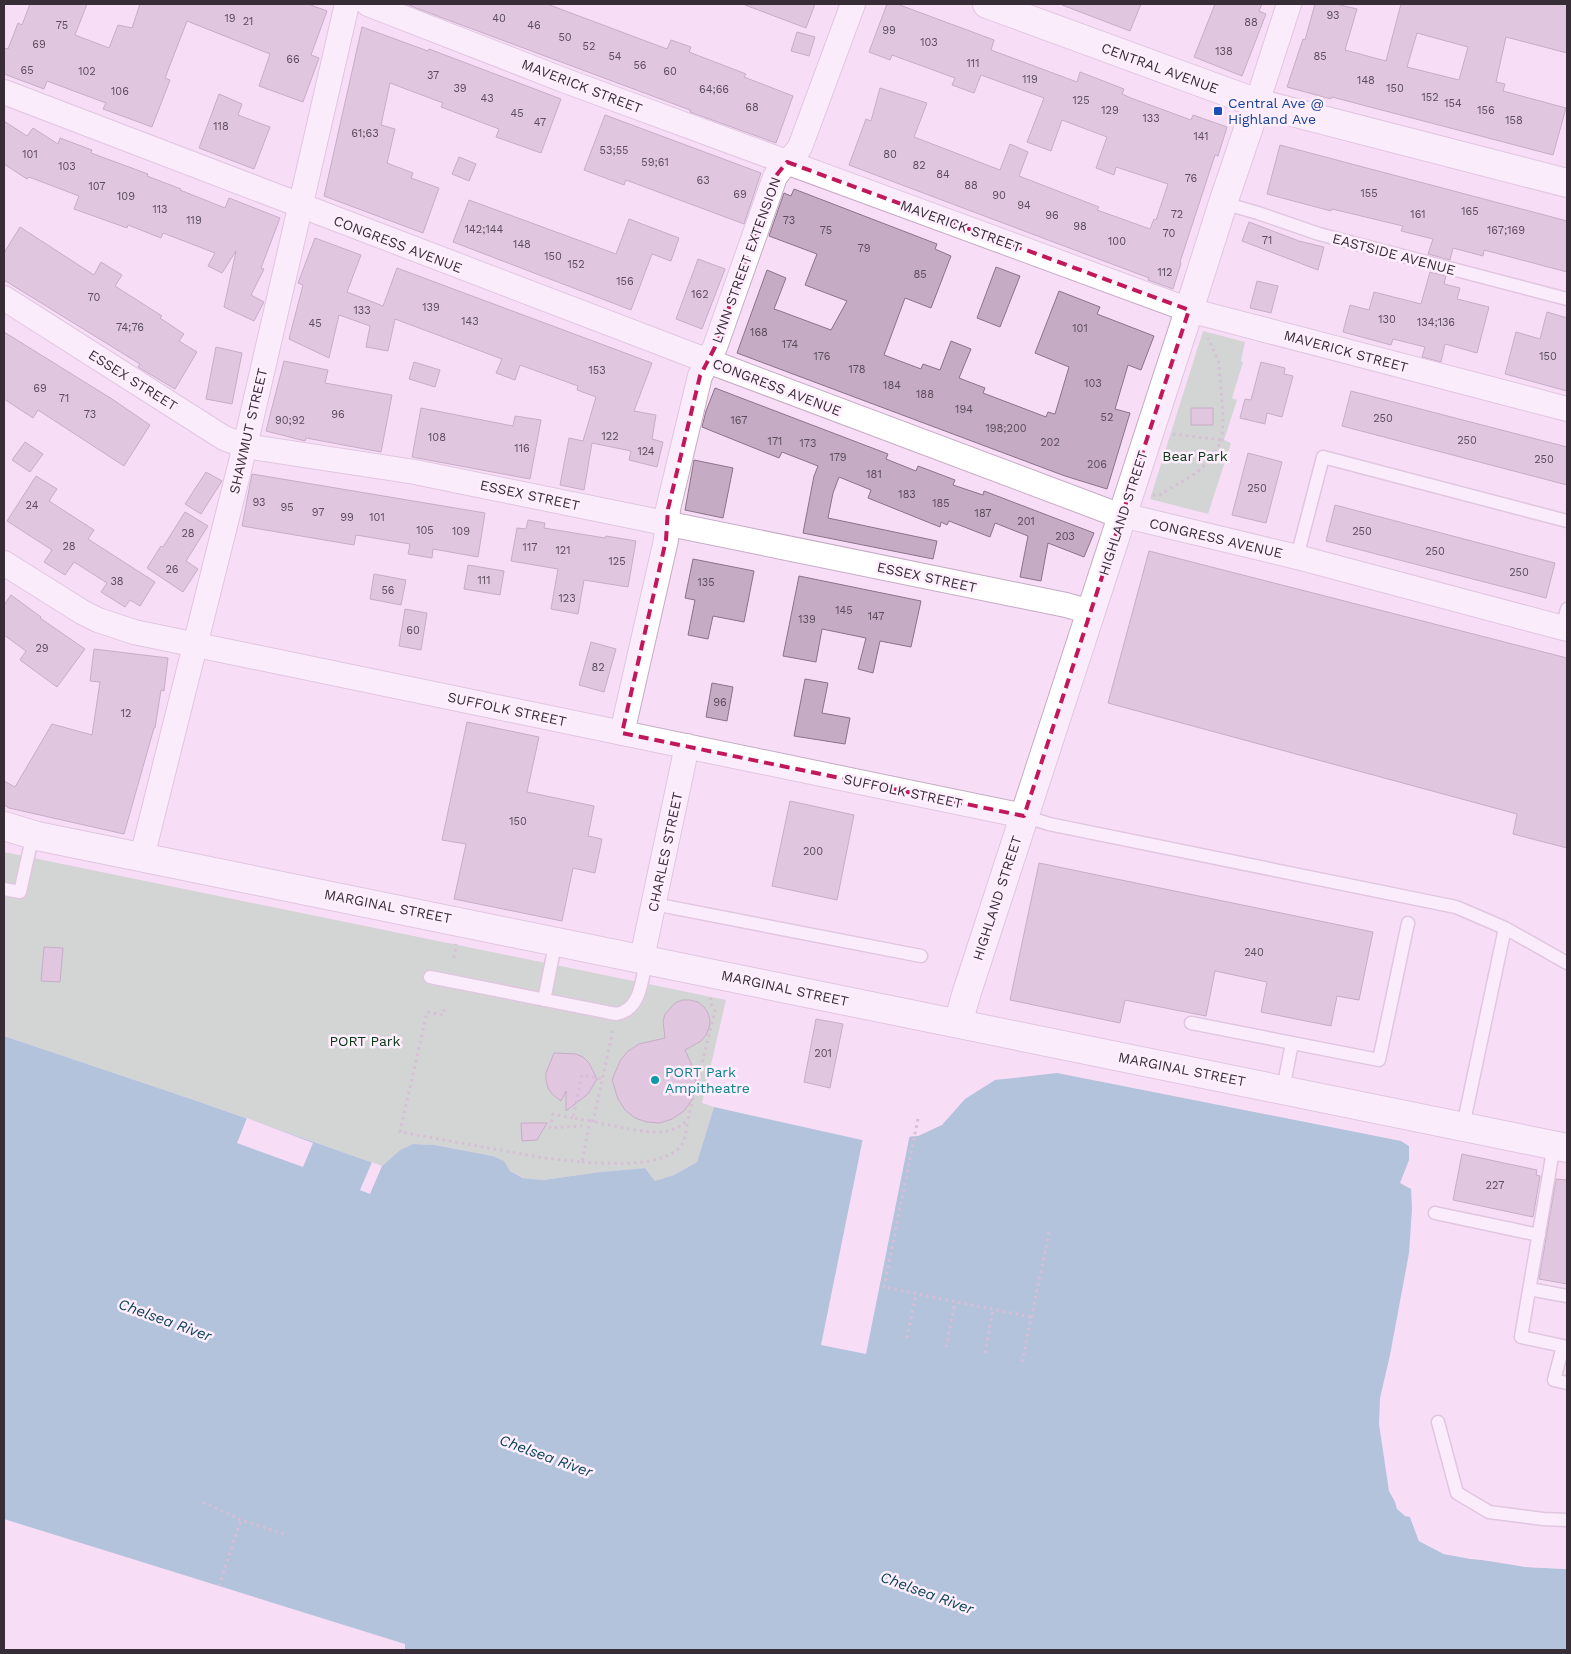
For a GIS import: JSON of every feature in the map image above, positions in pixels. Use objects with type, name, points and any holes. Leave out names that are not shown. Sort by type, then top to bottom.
[{"type":"main road","name":"CENTRAL AVENUE","points":[[987,4],[1257,103],[1567,183]]},
{"type":"main road","name":"HIGHLAND STREET","points":[[958,1023],[1257,103]]},
{"type":"main road","name":"MARGINAL STREET","points":[[4,826],[142,857],[1561,1146]]},
{"type":"street","name":"SHAWMUT STREET","points":[[142,857],[245,446],[347,4]]},
{"type":"street","name":"MAVERICK STREET","points":[[368,4],[566,81],[1189,310],[1567,409]]},
{"type":"street","name":"LYNN STREET EXTENSION","points":[[622,733],[666,540],[668,510],[700,376],[715,347],[775,177],[800,146],[853,4]]},
{"type":"street","name":"HIGHLAND STREET","points":[[1257,103],[1289,4]]},
{"type":"street","name":"CONGRESS AVENUE","points":[[4,92],[708,361],[1122,516],[1566,622]]},
{"type":"street","name":"ESSEX STREET","points":[[4,298],[224,438],[245,446],[415,472],[1066,605],[1091,612]]},
{"type":"street","name":"SUFFOLK STREET","points":[[4,563],[74,608],[98,620],[134,632],[1024,816]]},
{"type":"street","name":"CHARLES STREET","points":[[644,958],[687,746]]},
{"type":"lane","name":"EASTSIDE AVENUE","points":[[1223,203],[1319,234],[1567,299]]},
{"type":"lane","points":[[1297,557],[1322,457],[1567,521]]},
{"type":"lane","points":[[1024,816],[1049,824],[1456,907],[1504,928],[1567,963]]},
{"type":"lane","points":[[4,889],[20,892],[33,834]]},
{"type":"lane","points":[[654,904],[921,956]]},
{"type":"lane","points":[[1191,1023],[1379,1060],[1408,924]]},
{"type":"lane","points":[[1463,1126],[1504,928]]},
{"type":"lane","points":[[544,1000],[556,940]]},
{"type":"lane","points":[[430,977],[616,1014],[624,1013],[634,1004],[640,990],[644,958]]},
{"type":"lane","points":[[1283,1089],[1292,1043]]},
{"type":"lane","points":[[1561,1146],[1539,1235],[1521,1337],[1563,1346],[1554,1380],[1567,1383]]},
{"type":"lane","points":[[1435,1213],[1539,1235]]},
{"type":"lane","points":[[1529,1289],[1567,1296]]},
{"type":"lane","points":[[1438,1422],[1458,1493],[1489,1512],[1543,1520],[1567,1520]]},
{"type":"path","points":[[1148,493],[1158,496],[1196,473],[1211,459],[1222,440],[1223,415],[1219,363],[1208,338],[1202,336]]},
{"type":"path","points":[[1167,434],[1222,440]]},
{"type":"path","points":[[454,958],[457,941]]},
{"type":"path","points":[[444,1009],[443,1015],[427,1012],[400,1132],[544,1158],[626,1164],[664,1156],[683,1143],[714,1011],[710,1002],[712,990]]},
{"type":"path","points":[[582,1162],[616,1014]]},
{"type":"path","points":[[573,1118],[582,1075],[602,1079]]},
{"type":"path","points":[[582,1126],[550,1128],[553,1114],[652,1133],[680,1127],[688,1119]]},
{"type":"path","points":[[918,1119],[884,1287],[1031,1317]]},
{"type":"path","points":[[1022,1362],[1050,1228]]},
{"type":"path","points":[[906,1338],[916,1294]]},
{"type":"path","points":[[946,1347],[955,1302]]},
{"type":"path","points":[[985,1353],[993,1309]]},
{"type":"path","points":[[203,1502],[241,1520],[287,1535]]},
{"type":"path","points":[[219,1586],[241,1520]]},
{"type":"highlighted area","points":[[787,162],[1189,310],[1024,816],[622,733],[666,540],[668,509],[700,376],[715,347],[775,177]]},
{"type":"green space","name":"Bear Park","points":[[1203,331],[1245,342],[1241,361],[1243,362],[1232,398],[1237,400],[1224,440],[1231,443],[1208,514],[1150,499]]},
{"type":"green space","name":"PORT Park","points":[[4,852],[726,1000],[702,1103],[714,1107],[697,1162],[674,1175],[655,1181],[645,1168],[543,1180],[524,1178],[510,1171],[503,1161],[493,1156],[435,1145],[413,1144],[400,1150],[382,1166],[4,1036]]},
{"type":"water","name":"Chelsea River","points":[[4,1036],[382,1166],[400,1150],[413,1144],[435,1145],[493,1156],[504,1161],[510,1171],[523,1178],[543,1180],[645,1168],[655,1181],[674,1175],[697,1162],[714,1107],[862,1140],[918,1136],[942,1125],[965,1099],[995,1080],[1057,1073],[1401,1141],[1409,1146],[1409,1160],[1400,1183],[1411,1189],[1412,1209],[1409,1253],[1380,1398],[1379,1424],[1389,1491],[1397,1509],[1405,1516],[1410,1517],[1419,1541],[1444,1554],[1470,1559],[1498,1561],[1526,1567],[1567,1569],[1567,1650],[405,1650],[405,1644],[4,1519]]},
{"type":"pier","points":[[247,1118],[313,1143],[303,1167],[237,1143]]},
{"type":"pier","points":[[910,1134],[866,1354],[821,1345],[863,1138]]},
{"type":"pier","points":[[372,1162],[382,1166],[370,1194],[360,1190]]},
{"type":"pier","points":[[1410,1517],[1413,1518],[1421,1540],[1445,1552],[1526,1564],[1567,1566],[1567,1569],[1526,1567],[1444,1554],[1419,1541]]},
{"type":"building","points":[[30,4],[87,4],[75,35],[109,48],[118,25],[132,28],[140,4],[308,4],[327,11],[311,55],[319,58],[303,102],[259,86],[270,54],[187,21],[165,78],[170,80],[152,127],[103,109],[106,103],[47,81],[44,89],[4,74],[4,48],[8,49],[18,23],[22,25]]},
{"type":"building","points":[[410,4],[547,4],[667,49],[671,40],[691,47],[689,52],[746,74],[744,77],[793,96],[776,143],[416,8]]},
{"type":"building","points":[[745,4],[815,4],[806,28]]},
{"type":"building","points":[[887,4],[897,4],[994,40],[991,50],[1077,82],[1080,72],[1124,89],[1122,94],[1131,98],[1191,120],[1193,115],[1227,127],[1218,156],[1215,155],[1173,289],[1148,280],[1149,278],[849,165],[866,119],[871,121],[880,88],[927,103],[914,137],[1000,170],[1010,144],[1028,152],[1019,176],[1099,207],[1097,210],[1150,229],[1154,219],[1156,220],[1168,184],[1116,167],[1114,175],[1096,168],[1107,137],[1062,120],[1051,151],[1027,142],[1044,98],[981,75],[974,93],[952,85],[955,78],[892,55],[890,60],[869,52]]},
{"type":"building","points":[[1062,4],[1141,4],[1130,31]]},
{"type":"building","points":[[1215,4],[1262,4],[1259,11],[1266,14],[1242,76],[1194,57]]},
{"type":"building","points":[[1315,4],[1336,4],[1357,9],[1345,50],[1386,61],[1401,4],[1567,4],[1567,53],[1506,37],[1496,82],[1505,84],[1503,91],[1566,108],[1553,155],[1287,87],[1303,39],[1305,40]],"holes":[[[1417,33],[1468,47],[1459,80],[1407,67]]]},
{"type":"building","points":[[362,27],[428,51],[429,49],[561,99],[541,153],[496,137],[499,129],[441,107],[443,103],[390,83],[381,125],[395,129],[387,163],[413,173],[411,178],[439,188],[423,233],[324,196]]},
{"type":"building","points":[[797,32],[815,37],[809,56],[791,51]]},
{"type":"building","points":[[219,94],[242,104],[238,115],[270,127],[254,169],[199,148]]},
{"type":"building","points":[[605,115],[761,173],[744,224],[626,180],[624,185],[584,170]]},
{"type":"building","points":[[4,121],[27,136],[33,128],[58,144],[60,138],[92,150],[91,153],[148,174],[147,176],[225,208],[229,198],[280,218],[261,268],[264,269],[251,295],[264,302],[254,321],[224,307],[236,251],[222,273],[208,266],[215,253],[163,233],[161,238],[128,225],[127,228],[74,209],[79,196],[29,177],[27,179],[4,164]]},
{"type":"building","points":[[1280,145],[1567,221],[1567,272],[1484,250],[1483,256],[1453,248],[1450,260],[1428,254],[1433,239],[1401,231],[1403,226],[1332,209],[1331,211],[1267,194]]},
{"type":"building","points":[[459,157],[476,164],[469,181],[452,174]]},
{"type":"building","points":[[794,189],[937,244],[935,249],[951,256],[931,308],[905,298],[884,355],[921,369],[923,364],[940,370],[951,341],[971,349],[959,378],[985,388],[983,393],[1046,417],[1048,412],[1055,414],[1069,367],[1035,353],[1059,291],[1100,307],[1097,314],[1154,336],[1141,370],[1128,365],[1115,409],[1130,413],[1107,489],[1065,476],[737,353],[767,270],[786,278],[774,309],[831,330],[847,301],[805,285],[817,254],[769,236],[784,193],[791,196]]},
{"type":"building","points":[[469,200],[616,254],[629,219],[679,238],[671,261],[652,254],[631,310],[453,242]]},
{"type":"building","points":[[1249,222],[1299,241],[1324,247],[1318,270],[1242,241]]},
{"type":"building","points":[[20,227],[94,275],[101,262],[122,275],[115,286],[162,316],[160,318],[184,334],[179,341],[197,352],[175,389],[138,367],[140,364],[4,280],[4,253]]},
{"type":"building","points":[[315,238],[361,255],[347,292],[383,306],[397,268],[652,363],[634,411],[656,415],[652,439],[663,442],[657,467],[629,460],[631,451],[592,443],[584,490],[560,485],[569,438],[583,441],[596,397],[577,390],[578,386],[520,365],[515,380],[496,373],[502,359],[395,319],[388,351],[366,347],[370,326],[339,315],[329,358],[289,339],[303,285],[298,283]]},
{"type":"building","points":[[698,259],[725,269],[702,329],[676,319]]},
{"type":"building","points":[[996,267],[1020,276],[1000,327],[977,318]]},
{"type":"building","points":[[1430,272],[1446,276],[1444,284],[1460,288],[1457,299],[1489,307],[1477,353],[1445,344],[1441,362],[1422,357],[1425,347],[1393,339],[1391,345],[1343,332],[1350,305],[1369,310],[1374,292],[1421,304]]},
{"type":"building","points":[[1257,281],[1278,286],[1271,313],[1250,308]]},
{"type":"building","points":[[1547,312],[1567,318],[1567,391],[1505,374],[1516,332],[1540,339]]},
{"type":"building","points":[[4,332],[112,399],[150,425],[124,466],[38,410],[33,418],[4,399]]},
{"type":"building","points":[[216,347],[242,353],[232,404],[206,399]]},
{"type":"building","points":[[284,361],[328,370],[325,383],[392,395],[381,452],[306,438],[305,441],[266,431]]},
{"type":"building","points":[[414,362],[440,370],[435,387],[409,379]]},
{"type":"building","points":[[1261,362],[1285,368],[1284,374],[1293,376],[1282,417],[1267,413],[1265,424],[1240,418],[1245,399],[1251,400]]},
{"type":"building","points":[[715,388],[888,454],[886,459],[916,471],[918,466],[955,480],[953,485],[983,495],[984,491],[1094,533],[1084,557],[1048,543],[1041,581],[1020,577],[1028,536],[995,523],[990,537],[949,521],[947,525],[941,522],[940,527],[868,498],[871,490],[839,477],[833,493],[828,518],[937,541],[933,559],[803,533],[814,476],[818,466],[782,452],[779,458],[702,427]]},
{"type":"building","points":[[1351,391],[1567,447],[1567,485],[1342,426]]},
{"type":"building","points":[[421,408],[513,426],[515,416],[541,420],[530,479],[412,457]]},
{"type":"building","points":[[1191,408],[1213,408],[1213,425],[1191,425]]},
{"type":"building","points":[[25,442],[43,454],[30,472],[12,460]]},
{"type":"building","points":[[1248,453],[1282,462],[1266,523],[1232,515]]},
{"type":"building","points":[[694,460],[733,468],[723,518],[685,510]]},
{"type":"building","points":[[206,472],[222,481],[201,514],[185,504]]},
{"type":"building","points":[[252,474],[485,513],[478,557],[433,549],[432,558],[408,554],[410,544],[356,535],[354,545],[242,526]]},
{"type":"building","points":[[36,476],[57,489],[49,501],[94,530],[88,539],[155,582],[140,606],[130,600],[125,607],[101,592],[107,583],[74,562],[65,575],[44,562],[52,550],[7,521]]},
{"type":"building","points":[[1335,505],[1555,563],[1546,598],[1326,541]]},
{"type":"building","points":[[185,512],[208,526],[186,561],[198,569],[183,592],[147,568]]},
{"type":"building","points":[[528,520],[545,523],[544,528],[636,541],[628,587],[584,580],[578,614],[551,609],[558,569],[511,561],[517,528],[526,529]]},
{"type":"building","points":[[1149,551],[1567,658],[1567,848],[1513,834],[1517,814],[1108,703]]},
{"type":"building","points":[[693,559],[754,571],[744,622],[713,616],[708,639],[688,635],[695,600],[685,598]]},
{"type":"building","points":[[468,565],[504,571],[500,595],[464,589]]},
{"type":"building","points":[[374,574],[406,580],[401,605],[370,599]]},
{"type":"building","points":[[799,576],[921,601],[911,647],[880,641],[873,673],[858,669],[866,638],[822,629],[816,662],[783,656]]},
{"type":"building","points":[[11,595],[85,649],[57,687],[20,660],[26,651],[4,635],[4,605]]},
{"type":"building","points":[[405,609],[427,613],[421,650],[399,646]]},
{"type":"building","points":[[591,642],[616,649],[604,692],[579,685]]},
{"type":"building","points":[[94,649],[168,658],[164,691],[161,690],[155,728],[124,834],[9,808],[4,805],[4,781],[15,787],[52,724],[92,735],[100,682],[90,681]]},
{"type":"building","points":[[805,679],[828,683],[822,713],[850,718],[845,744],[794,736]]},
{"type":"building","points":[[712,683],[733,687],[727,721],[706,717]]},
{"type":"building","points":[[467,722],[539,737],[527,792],[594,806],[588,836],[602,839],[595,873],[573,868],[562,921],[454,899],[466,844],[442,840]]},
{"type":"building","points":[[790,801],[854,815],[837,900],[772,886]]},
{"type":"building","points":[[1039,863],[1373,932],[1359,1000],[1337,996],[1331,1026],[1261,1012],[1267,982],[1215,971],[1206,1016],[1125,1000],[1120,1023],[1010,1000]]},
{"type":"building","points":[[44,947],[63,948],[60,982],[41,981]]},
{"type":"building","name":"PORT Park Ampitheatre","points":[[682,1000],[698,1002],[708,1013],[710,1021],[706,1035],[701,1041],[685,1050],[695,1072],[696,1086],[692,1100],[684,1111],[672,1119],[660,1123],[647,1122],[635,1118],[625,1110],[618,1099],[612,1080],[620,1061],[628,1051],[639,1044],[665,1038],[663,1021],[665,1014],[675,1003]]},
{"type":"building","points":[[816,1019],[843,1024],[830,1088],[804,1082]]},
{"type":"building","points":[[554,1053],[576,1054],[583,1057],[589,1063],[597,1079],[588,1094],[566,1111],[566,1091],[561,1101],[552,1094],[546,1080],[546,1073]]},
{"type":"building","points":[[521,1123],[547,1123],[537,1140],[522,1141]]},
{"type":"building","points":[[1462,1154],[1537,1170],[1536,1175],[1540,1176],[1533,1217],[1453,1200]]},
{"type":"building","points":[[1556,1179],[1567,1180],[1567,1284],[1539,1279]]},
{"type":"place","name":"Central Ave @ Highland Ave","points":[[1218,111]]},
{"type":"place","name":"PORT Park Ampitheatre","points":[[655,1080]]}]
